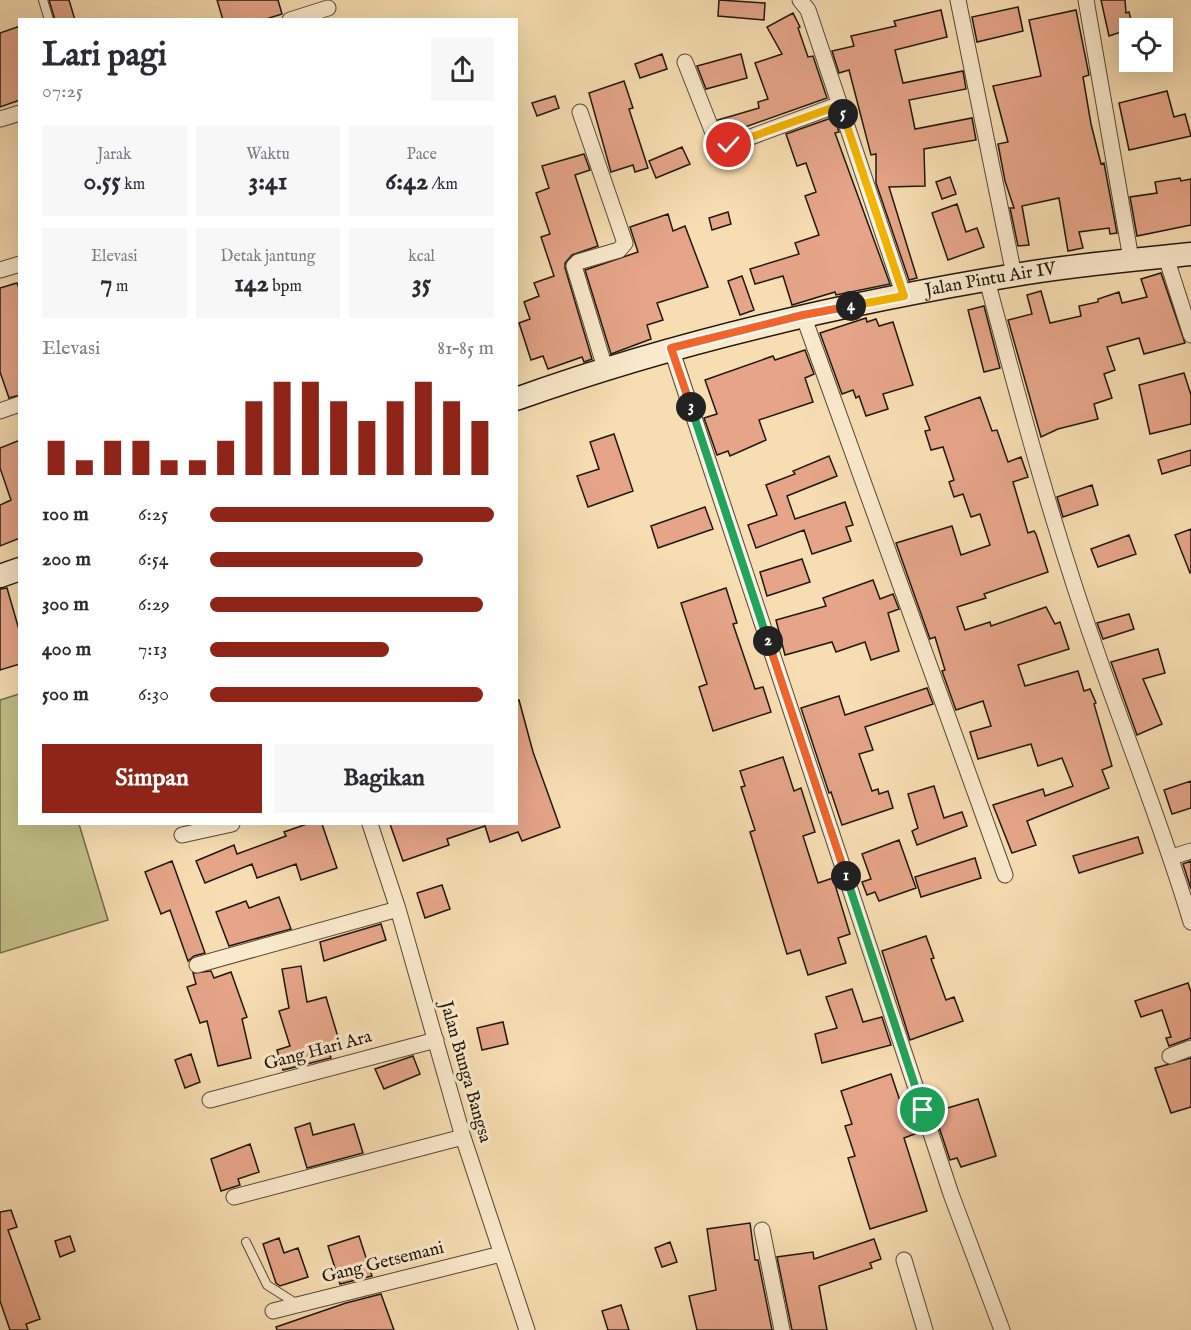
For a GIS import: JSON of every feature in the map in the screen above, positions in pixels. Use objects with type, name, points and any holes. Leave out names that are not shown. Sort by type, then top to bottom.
[{"type":"main road","name":"Jalan Pintu Air IV","points":[[518,398],[671,348],[803,315],[1014,274],[1191,254]]},
{"type":"main road","points":[[0,576],[18,570]]},
{"type":"street","points":[[958,0],[1014,274]]},
{"type":"street","points":[[1086,0],[1131,260]]},
{"type":"street","points":[[807,3],[904,296]]},
{"type":"street","points":[[297,18],[329,9]]},
{"type":"street","points":[[685,63],[715,138],[722,145],[729,145],[840,105]]},
{"type":"street","points":[[580,112],[625,243],[619,250],[574,264],[605,368]]},
{"type":"street","points":[[0,119],[18,114]]},
{"type":"street","points":[[1166,257],[1191,335]]},
{"type":"street","points":[[0,270],[18,265]]},
{"type":"street","points":[[987,280],[1034,457],[1100,663],[1172,857],[1191,922]]},
{"type":"street","points":[[803,315],[1005,875]]},
{"type":"street","points":[[671,348],[951,1194],[1002,1330]]},
{"type":"street","points":[[0,411],[18,405]]},
{"type":"street","points":[[182,835],[227,825]]},
{"type":"street","name":"Jalan Bunga Bangsa","points":[[370,825],[398,909],[463,1137],[527,1330]]},
{"type":"street","points":[[1172,857],[1191,850]]},
{"type":"street","points":[[197,965],[398,909]]},
{"type":"street","name":"Gang Hari Ara","points":[[210,1100],[436,1040]]},
{"type":"street","points":[[1170,1056],[1191,1048]]},
{"type":"street","points":[[234,1197],[463,1137]]},
{"type":"street","points":[[762,1230],[782,1330]]},
{"type":"street","name":"Gang Getsemani","points":[[273,1311],[501,1254]]},
{"type":"street","points":[[904,1260],[925,1330]]},
{"type":"lane","points":[[43,0],[48,18]]},
{"type":"lane","points":[[246,1242],[267,1285],[297,1304]]},
{"type":"shaded area","points":[[18,694],[18,825],[79,825],[108,920],[0,953],[0,700]]},
{"type":"building","points":[[49,0],[69,0],[74,18],[54,18]]},
{"type":"building","points":[[217,0],[278,0],[282,14],[269,18],[222,18]]},
{"type":"building","points":[[719,0],[765,3],[764,20],[718,16]]},
{"type":"building","points":[[1101,0],[1125,0],[1126,13],[1129,12],[1130,18],[1119,18],[1119,33],[1109,36]]},
{"type":"building","points":[[1018,7],[1023,31],[977,42],[972,17]]},
{"type":"building","points":[[941,10],[947,37],[895,50],[903,83],[963,71],[966,89],[909,100],[915,129],[972,118],[976,140],[924,149],[925,186],[889,187],[917,278],[909,280],[876,183],[876,154],[871,155],[849,70],[839,73],[832,51],[854,46],[851,36],[896,26],[894,21]]},
{"type":"building","points":[[1076,10],[1089,75],[1083,77],[1091,124],[1101,164],[1104,163],[1117,233],[1110,234],[1109,228],[1079,232],[1083,248],[1068,251],[1059,198],[1022,206],[1029,245],[1018,246],[1010,208],[1014,208],[1005,181],[998,144],[1008,142],[993,86],[1041,76],[1029,20]]},
{"type":"building","points":[[793,13],[800,27],[798,28],[808,57],[813,56],[827,98],[725,134],[718,120],[759,108],[758,102],[768,99],[755,63],[782,54],[767,27]]},
{"type":"building","points":[[18,27],[18,101],[0,107],[0,33]]},
{"type":"building","points":[[662,54],[667,69],[640,78],[635,64]]},
{"type":"building","points":[[741,54],[747,78],[706,89],[697,66]]},
{"type":"building","points":[[624,81],[633,108],[629,109],[648,168],[635,172],[633,165],[611,172],[589,93]]},
{"type":"building","points":[[1167,91],[1174,117],[1185,114],[1191,136],[1129,150],[1119,103]]},
{"type":"building","points":[[555,96],[559,108],[537,116],[532,103]]},
{"type":"building","points":[[834,117],[839,132],[835,133],[890,284],[836,295],[835,292],[792,305],[783,276],[755,284],[750,269],[799,254],[795,243],[819,235],[805,196],[816,192],[806,163],[797,166],[786,134]]},
{"type":"building","points":[[682,147],[690,164],[656,178],[649,161]]},
{"type":"building","points":[[584,154],[590,170],[575,175],[598,246],[572,255],[565,263],[565,268],[592,359],[584,362],[582,357],[548,369],[543,356],[531,360],[519,323],[530,319],[524,302],[539,296],[534,283],[554,276],[541,237],[550,234],[536,193],[549,188],[542,166]]},
{"type":"building","points":[[950,177],[956,194],[942,199],[936,182]]},
{"type":"building","points":[[1180,178],[1181,181],[1191,179],[1191,225],[1137,236],[1130,197],[1157,193],[1155,182]]},
{"type":"building","points":[[957,204],[966,232],[977,228],[984,247],[948,260],[932,213]]},
{"type":"building","points":[[728,212],[731,224],[712,230],[709,218]]},
{"type":"building","points":[[668,214],[673,231],[685,226],[708,287],[657,303],[663,320],[647,325],[651,339],[611,354],[585,270],[638,252],[630,227]]},
{"type":"building","points":[[1161,273],[1185,343],[1144,354],[1139,338],[1107,347],[1115,370],[1104,374],[1112,398],[1094,404],[1098,419],[1058,429],[1041,437],[1008,320],[1032,314],[1027,295],[1041,291],[1050,323],[1081,316],[1079,306],[1098,302],[1098,299],[1119,292],[1122,303],[1147,297],[1141,279]]},
{"type":"building","points":[[742,276],[754,310],[740,315],[728,281]]},
{"type":"building","points":[[17,283],[18,286],[18,396],[9,398],[0,372],[0,288]]},
{"type":"building","points":[[984,306],[1000,368],[984,372],[968,310]]},
{"type":"building","points":[[866,318],[867,322],[876,319],[879,326],[893,322],[913,385],[883,394],[888,409],[866,416],[859,396],[856,398],[853,390],[842,394],[820,333]]},
{"type":"building","points":[[805,350],[814,374],[805,378],[813,402],[759,420],[766,440],[730,456],[728,451],[717,455],[704,418],[717,414],[705,380],[773,356],[775,360]]},
{"type":"building","points":[[1184,373],[1191,395],[1191,424],[1150,434],[1139,385]]},
{"type":"building","points":[[980,397],[992,431],[997,430],[1008,462],[1021,457],[1028,477],[1013,482],[1028,533],[1034,531],[1036,534],[1048,572],[984,594],[986,598],[957,607],[965,630],[990,622],[991,626],[1046,607],[1055,624],[1060,622],[1069,649],[1018,665],[1025,686],[1078,671],[1084,691],[1090,689],[1096,703],[1094,704],[1112,766],[1102,770],[1109,788],[1027,821],[1036,845],[1012,853],[993,805],[1043,789],[1045,796],[1073,786],[1062,758],[1038,766],[1031,744],[978,759],[970,732],[991,726],[983,701],[956,710],[942,671],[945,670],[935,637],[930,639],[896,543],[952,526],[961,555],[990,545],[980,514],[971,517],[963,494],[954,497],[949,482],[954,480],[943,447],[931,450],[925,431],[930,430],[925,417]]},
{"type":"building","points":[[614,434],[633,491],[588,507],[577,476],[599,469],[590,442]]},
{"type":"building","points":[[18,441],[18,539],[0,546],[0,505],[11,500],[0,468],[0,448]]},
{"type":"building","points":[[1191,450],[1191,465],[1162,474],[1158,460]]},
{"type":"building","points":[[829,456],[837,476],[787,496],[795,519],[845,502],[853,525],[846,527],[851,541],[812,554],[804,530],[756,548],[748,525],[777,515],[766,485],[795,474],[793,471]]},
{"type":"building","points":[[1092,485],[1098,505],[1063,517],[1057,497]]},
{"type":"building","points":[[705,507],[713,529],[658,548],[651,526]]},
{"type":"building","points":[[1191,529],[1191,572],[1190,573],[1175,535]]},
{"type":"building","points":[[1129,535],[1136,554],[1098,567],[1091,549]]},
{"type":"building","points":[[802,559],[810,582],[767,596],[760,572]]},
{"type":"building","points":[[873,580],[880,599],[893,594],[899,609],[888,613],[899,651],[871,660],[865,642],[836,652],[832,642],[785,655],[776,620],[826,606],[823,598]]},
{"type":"building","points":[[7,588],[18,626],[18,665],[0,670],[0,589]]},
{"type":"building","points":[[726,588],[737,623],[733,624],[755,689],[763,687],[771,712],[713,731],[699,687],[707,684],[681,603]]},
{"type":"building","points":[[1129,614],[1134,629],[1103,639],[1097,623]]},
{"type":"building","points":[[1158,649],[1165,673],[1143,679],[1162,724],[1137,735],[1111,662]]},
{"type":"building","points":[[927,688],[933,704],[865,727],[873,750],[859,754],[872,791],[878,789],[879,794],[888,791],[893,808],[842,825],[801,708],[839,696],[845,715]]},
{"type":"building","points":[[518,700],[533,752],[560,827],[522,841],[518,832],[490,842],[485,826],[447,839],[449,845],[403,861],[390,825],[518,825]]},
{"type":"building","points":[[783,757],[794,791],[801,788],[815,832],[803,836],[818,883],[833,878],[850,934],[838,938],[846,963],[808,975],[800,950],[787,954],[750,832],[755,830],[741,787],[745,786],[740,771]]},
{"type":"building","points":[[1191,781],[1191,808],[1172,814],[1164,790]]},
{"type":"building","points":[[934,786],[944,818],[962,812],[967,826],[917,845],[912,831],[918,828],[908,794]]},
{"type":"building","points":[[304,825],[322,825],[337,868],[301,880],[296,864],[257,878],[252,864],[205,883],[196,861],[234,845],[237,854],[286,836],[284,832]]},
{"type":"building","points":[[1138,837],[1143,853],[1079,873],[1073,856]]},
{"type":"building","points":[[899,840],[916,888],[879,901],[875,892],[867,895],[862,882],[871,879],[862,854]]},
{"type":"building","points":[[975,858],[981,878],[921,897],[915,877]]},
{"type":"building","points":[[172,861],[205,953],[194,956],[188,961],[170,910],[161,914],[145,872]]},
{"type":"building","points":[[1191,861],[1191,889],[1183,864]]},
{"type":"building","points":[[442,885],[450,909],[425,918],[417,893]]},
{"type":"building","points":[[279,897],[291,929],[229,946],[216,912],[246,901],[249,908]]},
{"type":"building","points":[[381,924],[386,940],[324,961],[320,942]]},
{"type":"building","points":[[926,936],[934,958],[931,959],[946,1000],[954,997],[963,1021],[910,1040],[882,951]]},
{"type":"building","points":[[301,966],[307,1002],[326,997],[341,1047],[329,1051],[331,1058],[283,1070],[277,1050],[290,1046],[279,1011],[289,1008],[282,969]]},
{"type":"building","points":[[211,971],[214,978],[231,972],[247,1017],[242,1019],[251,1058],[218,1066],[207,1021],[200,1023],[187,987],[196,984],[193,973]]},
{"type":"building","points":[[1188,983],[1191,992],[1191,1038],[1169,1046],[1166,1038],[1171,1037],[1162,1010],[1141,1017],[1135,1001]]},
{"type":"building","points":[[852,989],[863,1022],[882,1017],[891,1045],[822,1063],[815,1034],[837,1028],[826,997]]},
{"type":"building","points":[[503,1022],[508,1044],[482,1050],[477,1028]]},
{"type":"building","points":[[191,1054],[200,1082],[185,1088],[175,1060]]},
{"type":"building","points":[[413,1056],[420,1074],[384,1089],[375,1069]]},
{"type":"building","points":[[1191,1058],[1191,1107],[1171,1113],[1155,1068]]},
{"type":"building","points":[[891,1074],[902,1107],[906,1105],[911,1120],[916,1118],[920,1132],[904,1138],[927,1211],[870,1229],[848,1158],[855,1156],[845,1126],[852,1124],[841,1091]]},
{"type":"building","points":[[978,1099],[996,1156],[961,1167],[957,1158],[950,1160],[934,1112]]},
{"type":"building","points":[[310,1123],[313,1135],[354,1124],[363,1153],[307,1168],[295,1128]]},
{"type":"building","points":[[250,1144],[259,1172],[238,1179],[240,1185],[221,1191],[211,1159]]},
{"type":"building","points":[[11,1210],[17,1227],[8,1230],[40,1319],[26,1324],[28,1330],[10,1330],[0,1301],[0,1212]]},
{"type":"building","points":[[750,1223],[755,1260],[758,1260],[772,1330],[697,1330],[689,1296],[716,1290],[707,1229]]},
{"type":"building","points":[[70,1236],[75,1251],[60,1257],[55,1241]]},
{"type":"building","points":[[359,1236],[372,1276],[340,1284],[328,1246]]},
{"type":"building","points":[[279,1238],[284,1253],[298,1248],[308,1277],[280,1286],[276,1283],[263,1244]]},
{"type":"building","points":[[874,1239],[881,1259],[870,1263],[872,1268],[819,1286],[827,1330],[792,1330],[777,1257],[813,1252],[814,1259]]},
{"type":"building","points":[[670,1242],[677,1262],[662,1267],[655,1248]]},
{"type":"building","points":[[381,1294],[394,1330],[277,1330],[276,1327],[346,1303]]},
{"type":"building","points":[[621,1305],[629,1330],[608,1330],[602,1311]]},
{"type":"route","points":[[729,145],[840,105],[904,296],[803,315],[671,348],[923,1110]]}]
